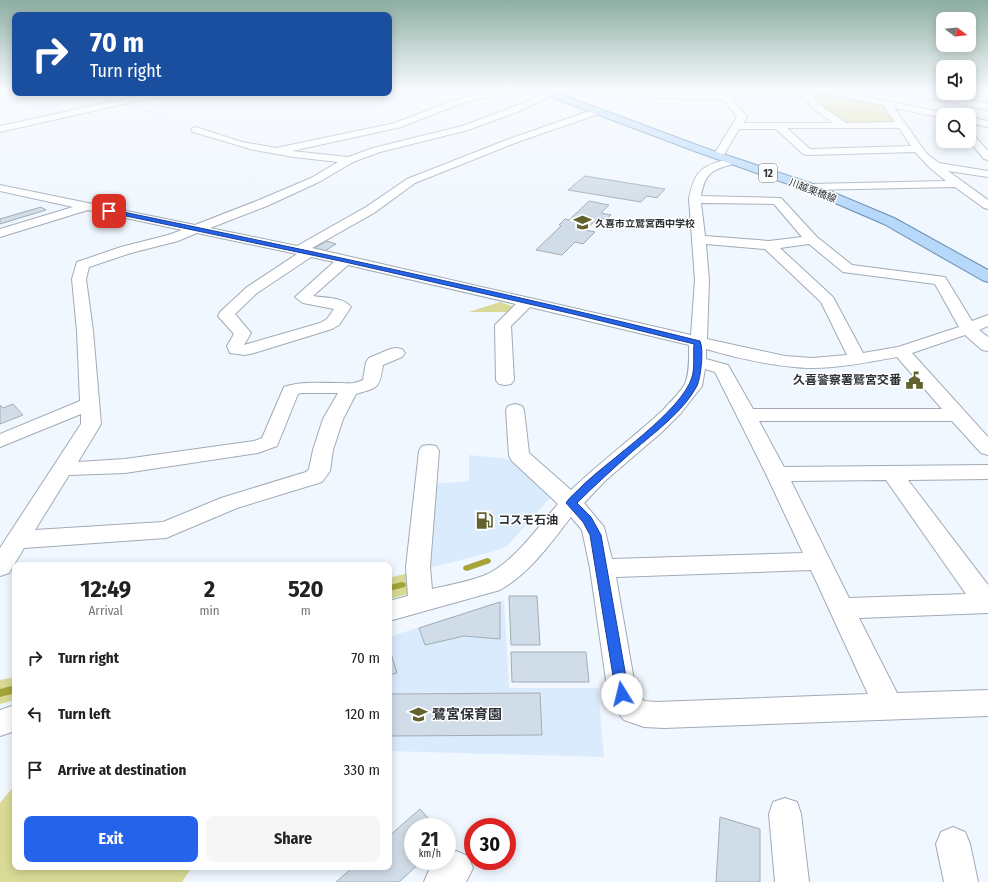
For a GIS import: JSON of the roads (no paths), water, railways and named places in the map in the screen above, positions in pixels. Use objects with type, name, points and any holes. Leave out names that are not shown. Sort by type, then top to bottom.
[{"type":"main road","name":"川越栗橋線","points":[[649,130],[726,159],[809,187],[889,221],[988,277]]},
{"type":"street","points":[[197,130],[213,134],[239,144],[299,156],[349,160]]},
{"type":"street","points":[[278,151],[374,130]]},
{"type":"street","points":[[0,567],[64,469],[91,424],[85,331],[79,279],[82,265],[126,250],[173,238],[263,203],[315,180],[349,160],[377,150],[457,130]]},
{"type":"street","points":[[345,260],[303,297],[308,300],[341,305],[343,307],[330,324],[254,348],[245,350],[236,349],[235,346],[243,333],[226,316],[228,312],[252,290],[305,251],[370,210],[411,181],[543,130]]},
{"type":"street","points":[[392,610],[491,582],[507,574],[521,562],[571,503],[599,475],[674,410],[693,386],[696,376],[702,280],[695,199],[700,177],[706,169],[726,159],[729,139],[735,130]]},
{"type":"street","points":[[783,130],[807,152],[918,149]]},
{"type":"street","points":[[904,130],[923,156],[934,166],[988,205]]},
{"type":"street","points":[[729,139],[743,140]]},
{"type":"street","points":[[779,140],[793,139]]},
{"type":"street","points":[[976,143],[988,157]]},
{"type":"street","points":[[934,166],[988,174]]},
{"type":"street","points":[[809,187],[957,184]]},
{"type":"street","points":[[0,188],[305,251],[785,361],[812,363],[901,351],[988,320]]},
{"type":"street","points":[[6,202],[32,195]]},
{"type":"street","points":[[695,199],[777,201],[812,240],[848,268],[940,280],[968,328],[988,346]]},
{"type":"street","points":[[0,233],[87,207]]},
{"type":"street","points":[[699,240],[769,245],[812,240]]},
{"type":"street","points":[[769,245],[828,300],[858,358]]},
{"type":"street","points":[[505,380],[503,324],[527,301]]},
{"type":"street","points":[[901,351],[988,449]]},
{"type":"street","points":[[64,469],[125,466],[258,447],[270,442],[290,391],[299,388],[341,388],[347,391],[364,386],[371,383],[375,362],[396,354]]},
{"type":"street","points":[[697,363],[711,365],[722,370],[777,474],[888,706]]},
{"type":"street","points":[[18,540],[161,532],[229,503],[314,477],[319,471],[328,432],[347,395],[347,391]]},
{"type":"street","points":[[0,440],[90,404]]},
{"type":"street","points":[[515,410],[518,452],[520,456],[571,503],[593,527],[602,568],[622,694],[627,705],[634,712],[645,715],[664,715],[988,703]]},
{"type":"street","points":[[746,415],[958,415]]},
{"type":"street","points":[[421,602],[418,567],[429,451]]},
{"type":"street","points":[[777,474],[988,472]]},
{"type":"street","points":[[892,473],[988,603]]},
{"type":"street","points":[[602,568],[819,561]]},
{"type":"street","points":[[842,608],[988,603]]},
{"type":"street","points":[[0,723],[12,719]]},
{"type":"street","points":[[785,814],[792,882]]},
{"type":"street","points":[[953,844],[960,882]]},
{"type":"waterway","points":[[467,568],[487,561]]},
{"type":"waterway","points":[[392,587],[402,585]]},
{"type":"waterway","points":[[0,693],[12,690]]},
{"type":"place","name":"久喜市立鷲宮西中学校","points":[[582,223]]},
{"type":"place","name":"久喜警察署鷲宮交番","points":[[914,380]]},
{"type":"place","name":"コスモ石油","points":[[485,520]]},
{"type":"place","name":"鷺宮保育園","points":[[419,714]]}]
